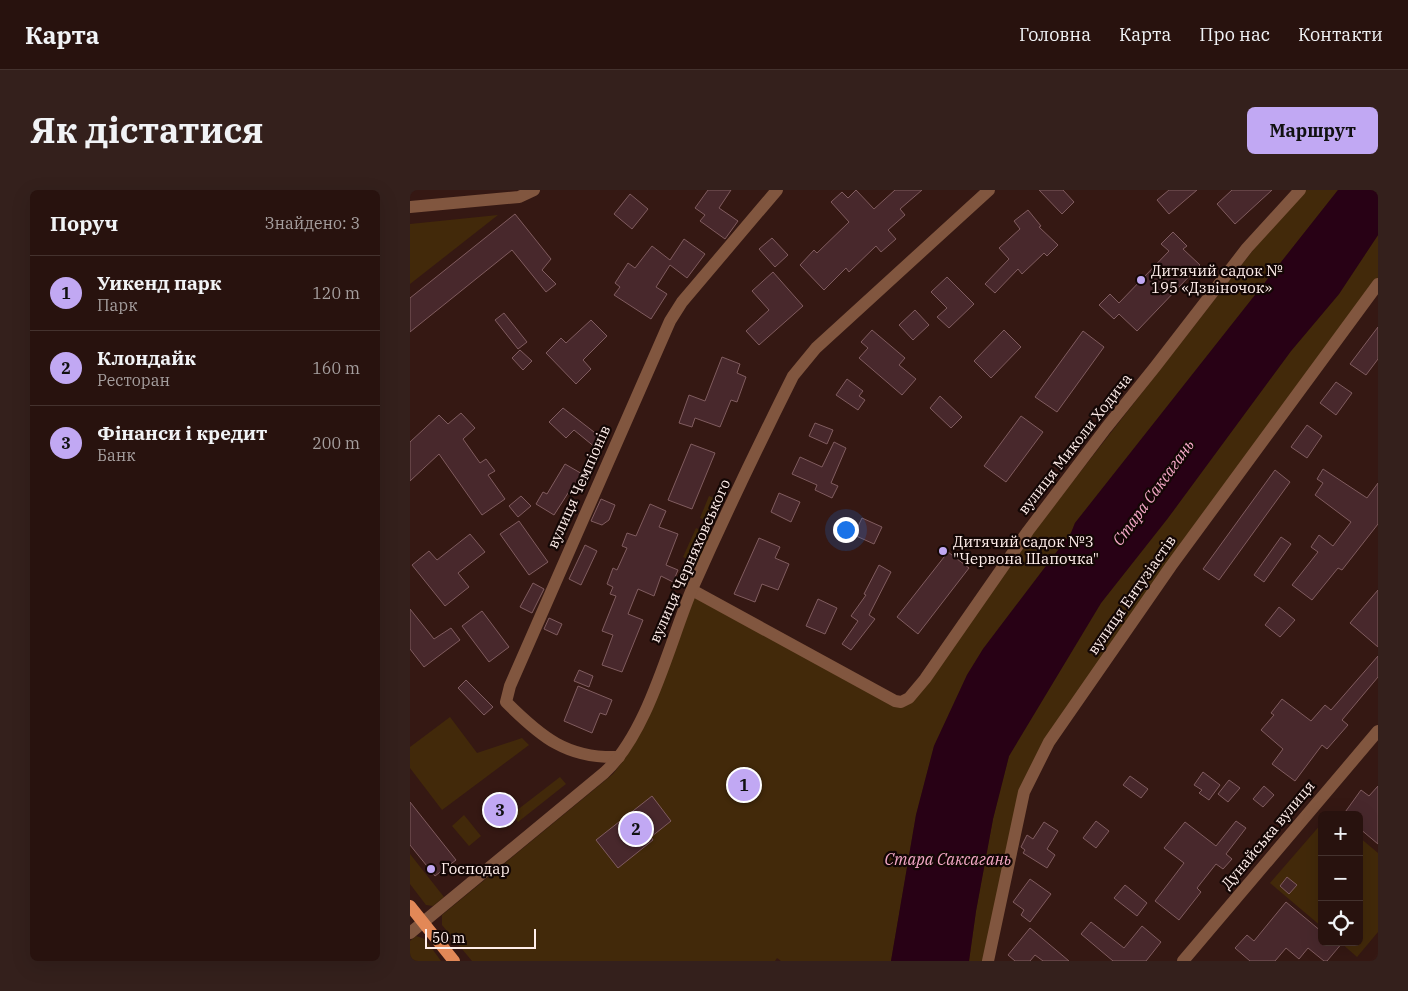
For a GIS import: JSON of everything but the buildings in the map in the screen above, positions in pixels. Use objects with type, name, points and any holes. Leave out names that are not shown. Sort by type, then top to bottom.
[{"type":"main road","points":[[410,906],[454,961]]},
{"type":"street","points":[[410,207],[519,197],[534,190]]},
{"type":"street","name":"вулиця Чемпіонів","points":[[619,757],[599,758],[580,754],[536,732],[506,702],[510,686],[670,321],[682,302],[776,190]]},
{"type":"street","name":"вулиця Черняховського","points":[[410,933],[604,773],[619,757],[638,726],[692,590],[793,376],[816,348],[989,190]]},
{"type":"street","name":"вулиця Миколи Ходича","points":[[692,590],[895,701],[901,702],[909,698],[925,679],[1028,531],[1106,428],[1247,248],[1300,190]]},
{"type":"street","name":"вулиця Ентузіастів","points":[[988,961],[1024,792],[1048,742],[1290,402],[1378,284]]},
{"type":"street","name":"Дунайська вулиця","points":[[1183,961],[1378,731]]},
{"type":"shaded area","points":[[1300,190],[1338,190],[1075,523],[1071,533],[983,649],[967,675],[934,746],[916,815],[891,961],[781,961],[777,958],[775,961],[472,961],[442,925],[442,915],[613,774],[627,755],[650,712],[695,595],[901,702]],"holes":[[[652,796],[671,821],[651,837],[653,840],[618,868]]]},
{"type":"shaded area","points":[[498,215],[410,284],[410,224]]},
{"type":"shaded area","points":[[1378,235],[1378,284],[1154,590],[1024,792],[988,961],[969,961],[993,819],[1009,756],[1101,603],[1168,518],[1291,351],[1339,294]]},
{"type":"shaded area","points":[[709,496],[723,501],[714,524],[700,518]]},
{"type":"shaded area","points":[[696,528],[711,535],[699,564],[683,557]]},
{"type":"shaded area","points":[[450,717],[477,753],[522,738],[529,745],[442,810],[410,768],[410,747]]},
{"type":"shaded area","points":[[560,777],[566,784],[518,822],[512,814]]},
{"type":"shaded area","points":[[464,815],[481,836],[469,846],[452,826]]},
{"type":"shaded area","points":[[1318,828],[1318,924],[1270,883]]},
{"type":"shaded area","points":[[1363,840],[1378,853],[1378,932],[1357,957],[1345,946],[1363,946]]},
{"type":"shaded area","points":[[410,854],[444,897],[433,906],[426,905],[410,884]]},
{"type":"shaded area","points":[[416,936],[425,939],[441,961],[413,961],[410,958],[410,941]]},
{"type":"water","name":"Стара Саксагань","points":[[1338,190],[1378,190],[1378,235],[1339,294],[1291,351],[1168,518],[1101,603],[1009,756],[993,819],[969,961],[891,961],[916,815],[934,746],[967,675],[983,649],[1071,533],[1075,523]]},
{"type":"place","name":"Дитячий садок № 195 «Дзвіночок»","points":[[1141,280]]},
{"type":"place","name":"Дитячий садок №3 \"Червона Шапочка\"","points":[[943,551]]},
{"type":"place","name":"Уикенд парк","points":[[744,785]]},
{"type":"place","name":"Фінанси і кредит","points":[[500,810]]},
{"type":"place","name":"Клондайк","points":[[636,829]]},
{"type":"place","name":"Господар","points":[[431,869]]}]
